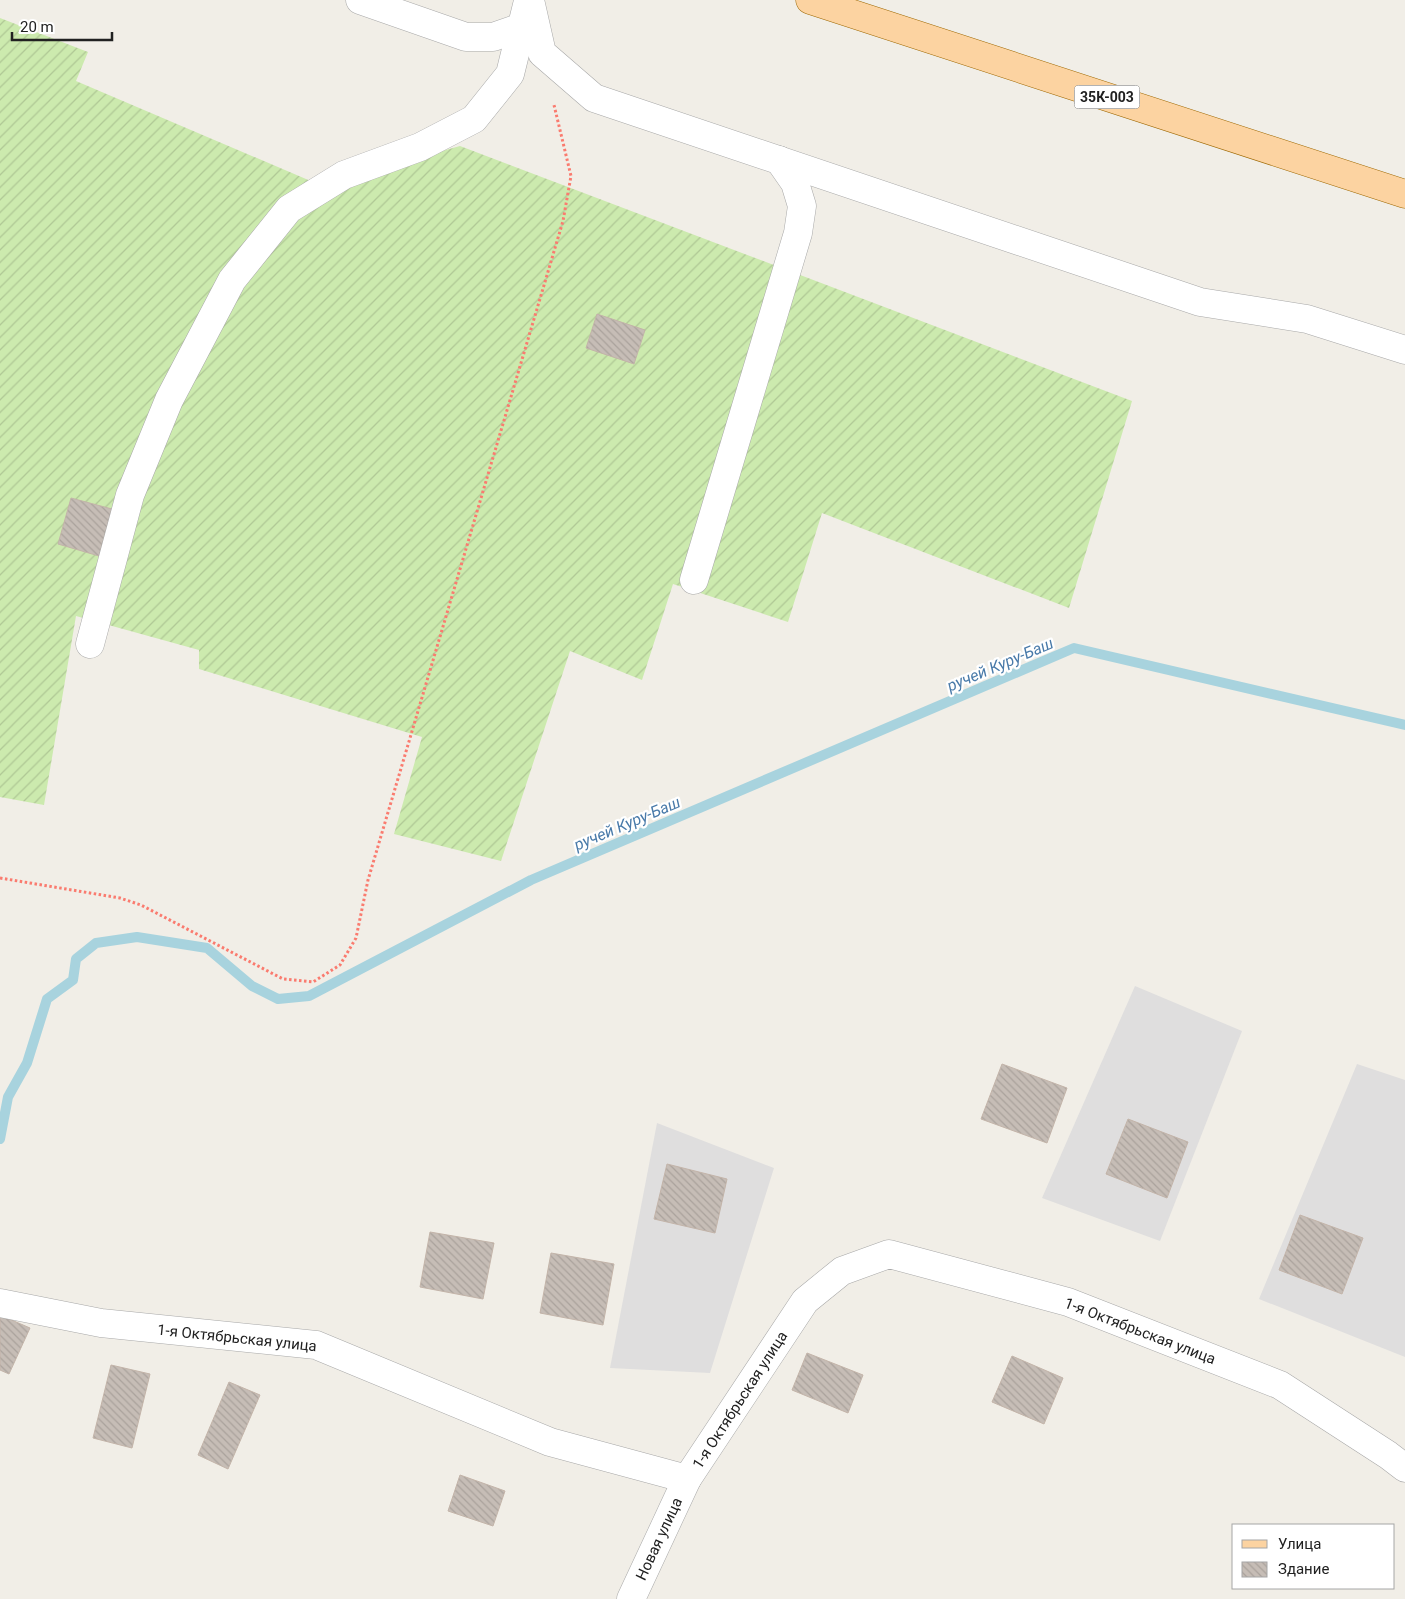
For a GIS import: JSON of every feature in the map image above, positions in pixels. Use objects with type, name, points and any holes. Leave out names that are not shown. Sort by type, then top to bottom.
[{"type":"main road","name":"35К-003","points":[[810,0],[1405,194]]},
{"type":"street","points":[[360,0],[466,37],[493,37],[522,26]]},
{"type":"street","points":[[90,644],[130,496],[169,400],[232,280],[289,209],[344,175],[420,147],[474,119],[510,74],[529,0]]},
{"type":"street","points":[[529,0],[542,53],[594,98],[1200,302],[1307,319],[1405,350]]},
{"type":"street","points":[[694,580],[798,233],[802,206],[795,183],[779,160]]},
{"type":"street","name":"1-я Октябрьская улица","points":[[0,1303],[101,1323],[316,1345],[550,1442],[687,1479],[805,1301],[842,1271],[889,1254],[1068,1302],[1280,1385],[1405,1468]]},
{"type":"street","name":"Новая улица","points":[[631,1599],[687,1479]]},
{"type":"path","points":[[0,878],[120,898],[141,905],[283,979],[313,982],[340,965],[356,938],[368,880],[563,221],[571,176],[553,100]]},
{"type":"shaded area","points":[[1135,986],[1242,1031],[1160,1241],[1042,1198]]},
{"type":"shaded area","points":[[1357,1064],[1405,1080],[1405,1357],[1259,1299]]},
{"type":"shaded area","points":[[657,1123],[774,1168],[710,1373],[610,1368]]},
{"type":"green space","points":[[0,18],[88,52],[76,81],[320,185],[460,146],[1132,401],[1069,608],[822,513],[788,622],[673,584],[642,680],[570,651],[501,861],[394,834],[422,737],[199,669],[199,650],[76,616],[44,805],[0,797]]},
{"type":"building","points":[[597,314],[645,330],[634,364],[586,348]]},
{"type":"building","points":[[71,498],[112,509],[99,556],[58,544]]},
{"type":"building","points":[[1002,1064],[1067,1088],[1047,1143],[981,1119]]},
{"type":"building","points":[[1128,1119],[1188,1142],[1167,1198],[1106,1174]]},
{"type":"building","points":[[667,1164],[727,1179],[715,1233],[654,1219]]},
{"type":"building","points":[[1300,1215],[1363,1238],[1342,1294],[1279,1270]]},
{"type":"building","points":[[430,1232],[494,1243],[483,1299],[420,1287]]},
{"type":"building","points":[[551,1253],[614,1264],[603,1325],[540,1313]]},
{"type":"building","points":[[0,1315],[30,1328],[9,1374],[0,1370]]},
{"type":"building","points":[[807,1353],[863,1375],[848,1413],[792,1390]]},
{"type":"building","points":[[1012,1356],[1063,1378],[1044,1424],[992,1402]]},
{"type":"building","points":[[111,1365],[150,1374],[132,1448],[93,1438]]},
{"type":"building","points":[[229,1382],[260,1395],[228,1469],[198,1455]]},
{"type":"building","points":[[460,1475],[505,1491],[493,1526],[448,1511]]},
{"type":"waterway","name":"ручей Куру-Баш","points":[[0,1139],[8,1097],[27,1063],[47,999],[73,980],[76,959],[96,943],[137,937],[207,948],[252,986],[278,999],[309,996],[531,880],[1074,648],[1405,725]]}]
